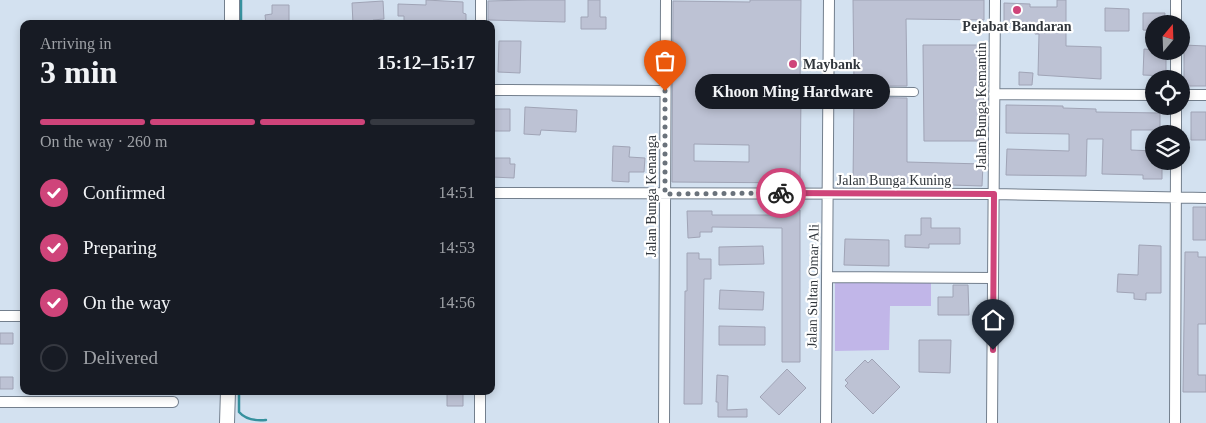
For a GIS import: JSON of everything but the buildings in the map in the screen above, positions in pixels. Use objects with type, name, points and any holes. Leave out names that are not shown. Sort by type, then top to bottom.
[{"type":"main road","points":[[232,0],[232,20]]},
{"type":"main road","points":[[227,423],[228,395]]},
{"type":"street","points":[[481,0],[481,20]]},
{"type":"street","name":"Jalan Bunga Kenanga","points":[[664,423],[666,0]]},
{"type":"street","name":"Jalan Sultan Omar Ali","points":[[826,423],[829,0]]},
{"type":"street","name":"Jalan Bunga Kemantin","points":[[992,423],[995,0]]},
{"type":"street","points":[[1176,0],[1176,15]]},
{"type":"street","points":[[495,90],[665,91]]},
{"type":"street","points":[[742,90],[914,92]]},
{"type":"street","points":[[994,94],[1145,95]]},
{"type":"street","points":[[1190,95],[1206,95]]},
{"type":"street","points":[[1176,170],[1176,423]]},
{"type":"street","name":"Jalan Bunga Kuning","points":[[495,193],[994,194],[1206,198]]},
{"type":"street","points":[[828,277],[993,278]]},
{"type":"street","points":[[0,316],[20,316]]},
{"type":"street","points":[[480,395],[480,423]]},
{"type":"street","points":[[0,402],[173,402]]},
{"type":"shaded area","points":[[835,283],[931,283],[931,306],[890,306],[889,350],[835,351]]},
{"type":"waterway","points":[[241,0],[241,20]]},
{"type":"waterway","points":[[239,395],[239,412],[251,419],[266,420]]},
{"type":"way so far","points":[[665,91],[665,194],[781,193]]},
{"type":"place","name":"Pejabat Bandaran","points":[[1017,10]]},
{"type":"place","name":"Maybank","points":[[793,64]]},
{"type":"place","name":"Khoon Ming Hardware","points":[[665,91]]},
{"type":"route","points":[[781,193],[994,194],[993,350]]}]
